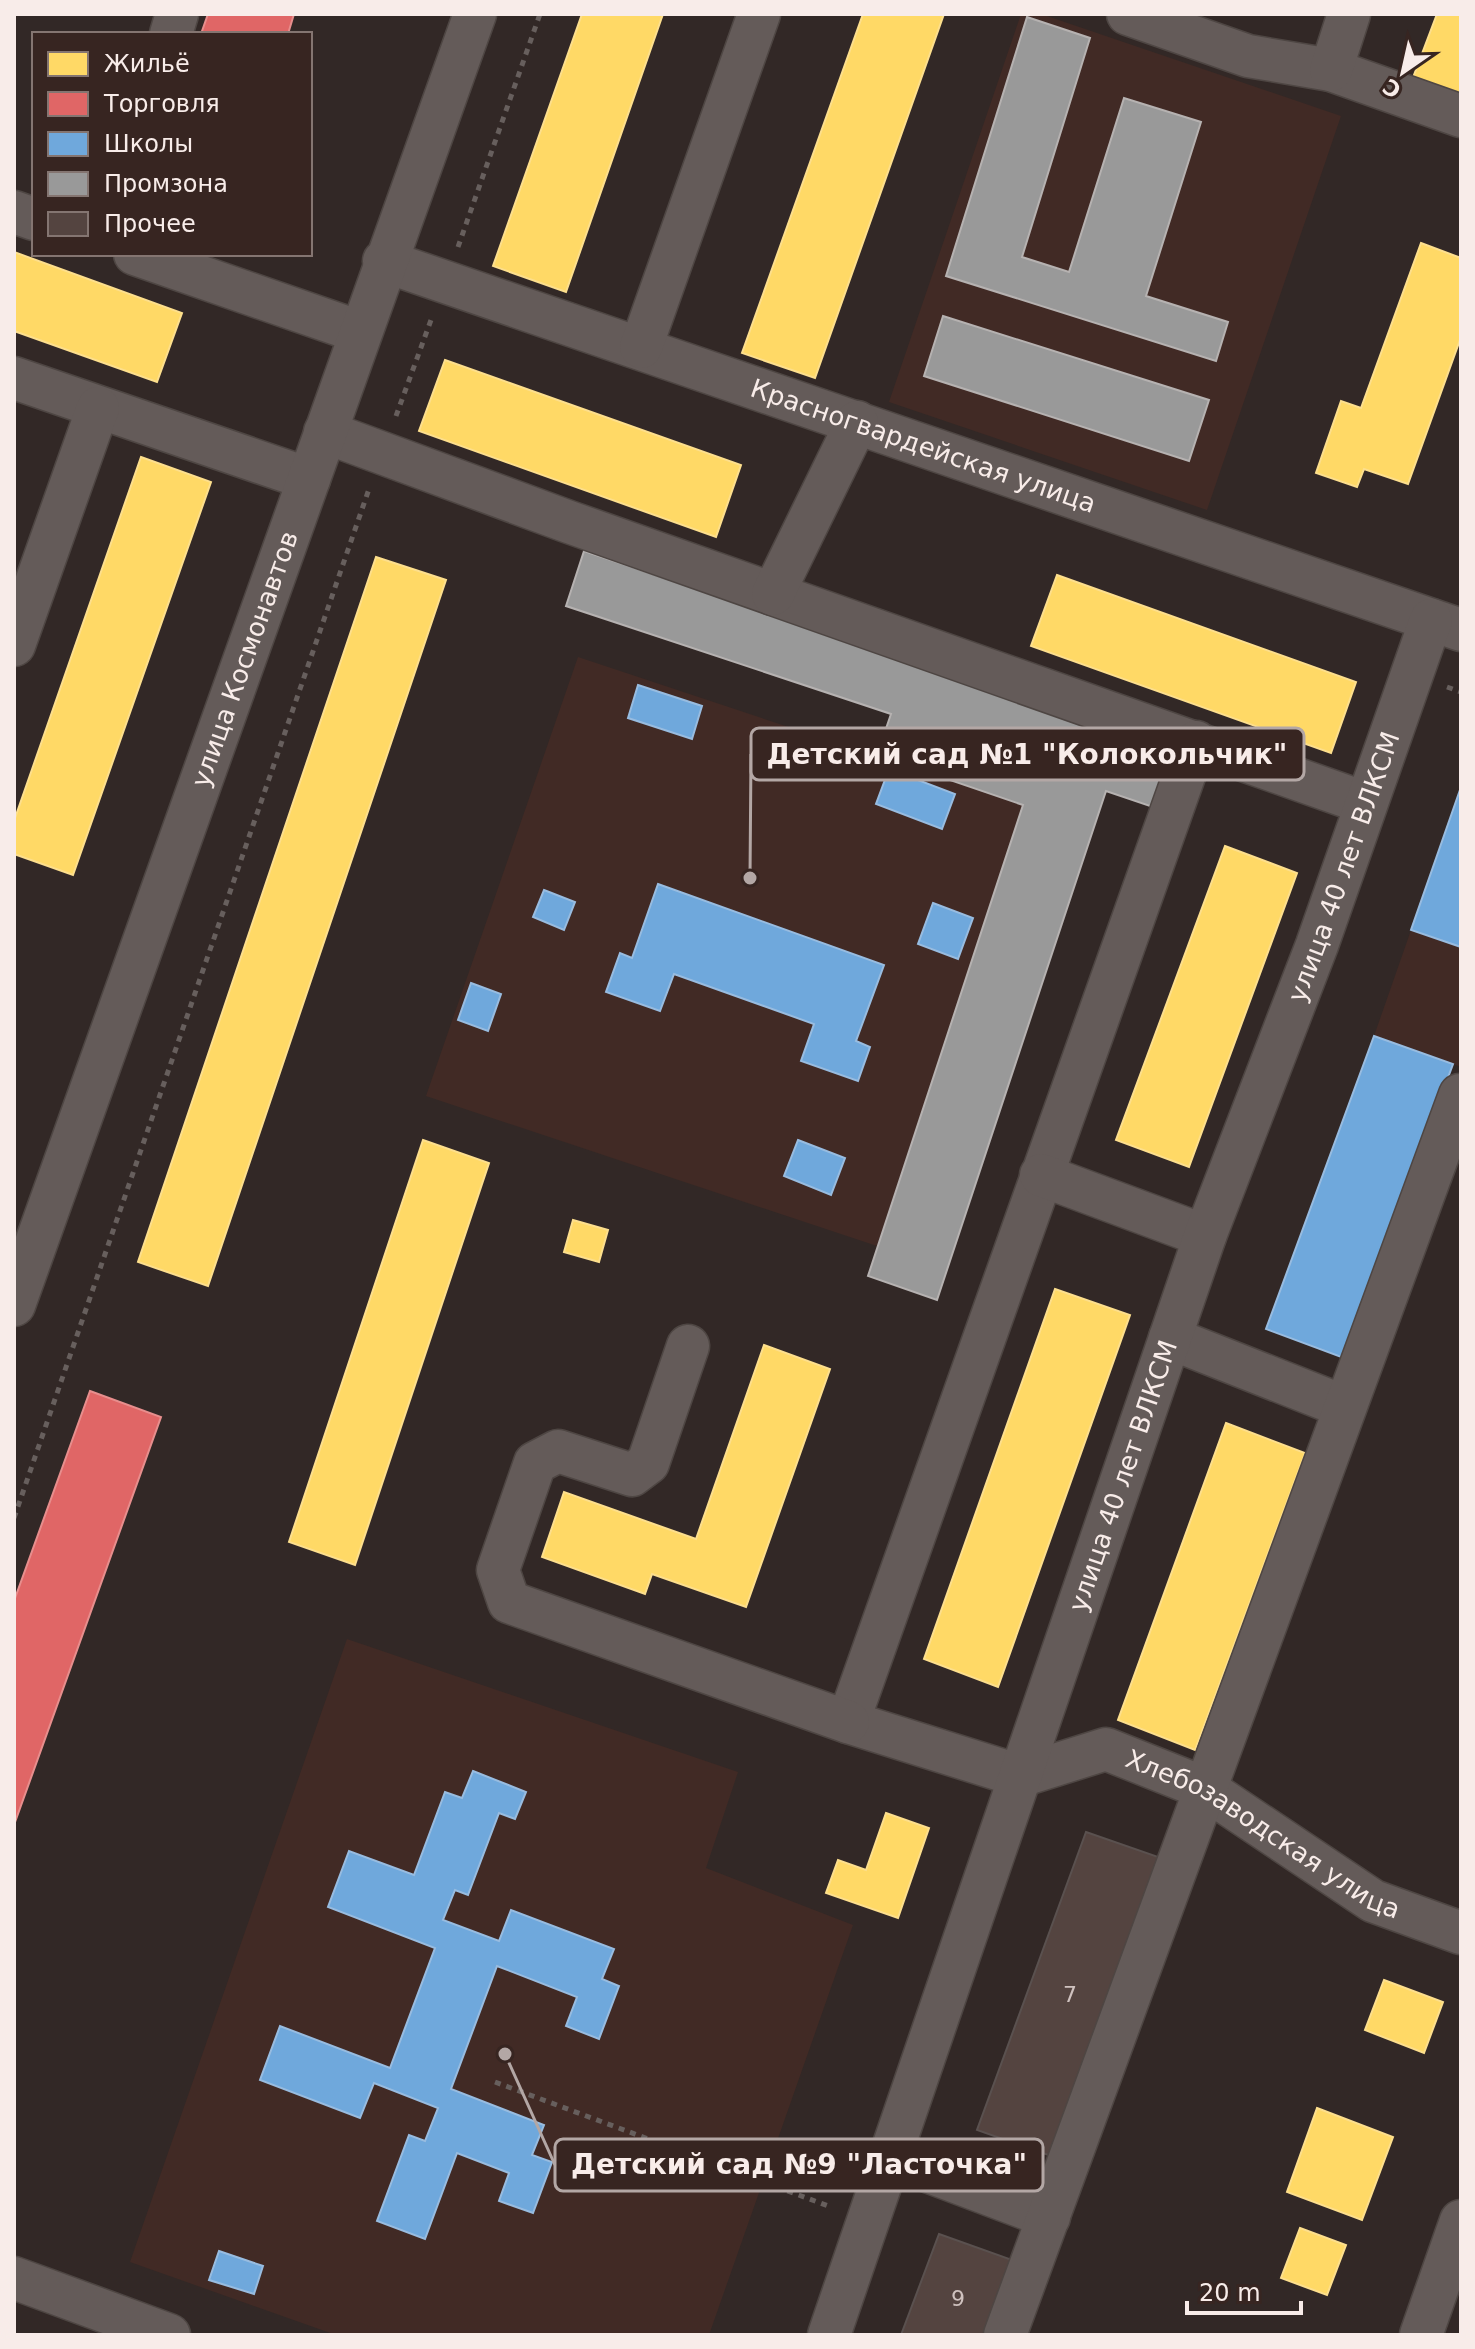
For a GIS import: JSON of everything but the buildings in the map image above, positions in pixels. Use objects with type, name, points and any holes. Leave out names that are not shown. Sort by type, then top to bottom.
[{"type":"street","name":"улица Космонавтов","points":[[14,1305],[384,261],[475,14]]},
{"type":"street","points":[[641,347],[759,14]]},
{"type":"street","points":[[1128,14],[1248,56],[1331,70],[1461,116]]},
{"type":"street","points":[[1331,70],[1349,14]]},
{"type":"street","points":[[141,256],[360,332]]},
{"type":"street","name":"Красногвардейская улица","points":[[384,261],[641,347],[1242,558],[1446,625]]},
{"type":"street","points":[[14,378],[309,479]]},
{"type":"street","points":[[14,645],[98,408]]},
{"type":"street","points":[[773,594],[857,422]]},
{"type":"street","points":[[325,432],[1365,803]]},
{"type":"street","name":"улица 40 лет ВЛКСМ","points":[[829,2335],[1205,1236],[1317,945],[1365,803],[1446,625]]},
{"type":"street","points":[[848,1722],[1196,742]]},
{"type":"street","points":[[1005,2335],[1460,1095]]},
{"type":"street","points":[[1041,1175],[1205,1236]]},
{"type":"street","points":[[1170,1338],[1345,1407]]},
{"type":"street","points":[[688,1346],[648,1463],[632,1475],[558,1451],[535,1463],[498,1570],[509,1602],[848,1722],[1020,1776]]},
{"type":"street","name":"Хлебозаводская улица","points":[[1020,1776],[1106,1749],[1204,1788],[1373,1901],[1461,1933]]},
{"type":"street","points":[[890,2157],[1049,2217]]},
{"type":"street","points":[[1421,2335],[1461,2221]]},
{"type":"street","points":[[14,2278],[169,2335]]},
{"type":"path","points":[[14,1518],[382,452],[540,14]]},
{"type":"path","points":[[495,2082],[868,2220]]},
{"type":"shaded area","points":[[1021,14],[1041,14],[1341,116],[1207,510],[889,402]]},
{"type":"shaded area","points":[[578,657],[1023,805],[877,1246],[426,1096]]},
{"type":"shaded area","points":[[1461,787],[1461,1067],[1374,1036]]},
{"type":"shaded area","points":[[347,1639],[738,1772],[706,1868],[853,1925],[709,2335],[336,2335],[130,2262]]},
{"type":"place","name":"Детский сад №1 \"Колокольчик\"","points":[[750,878]]},
{"type":"place","name":"Детский сад №9 \"Ласточка\"","points":[[505,2054]]}]
